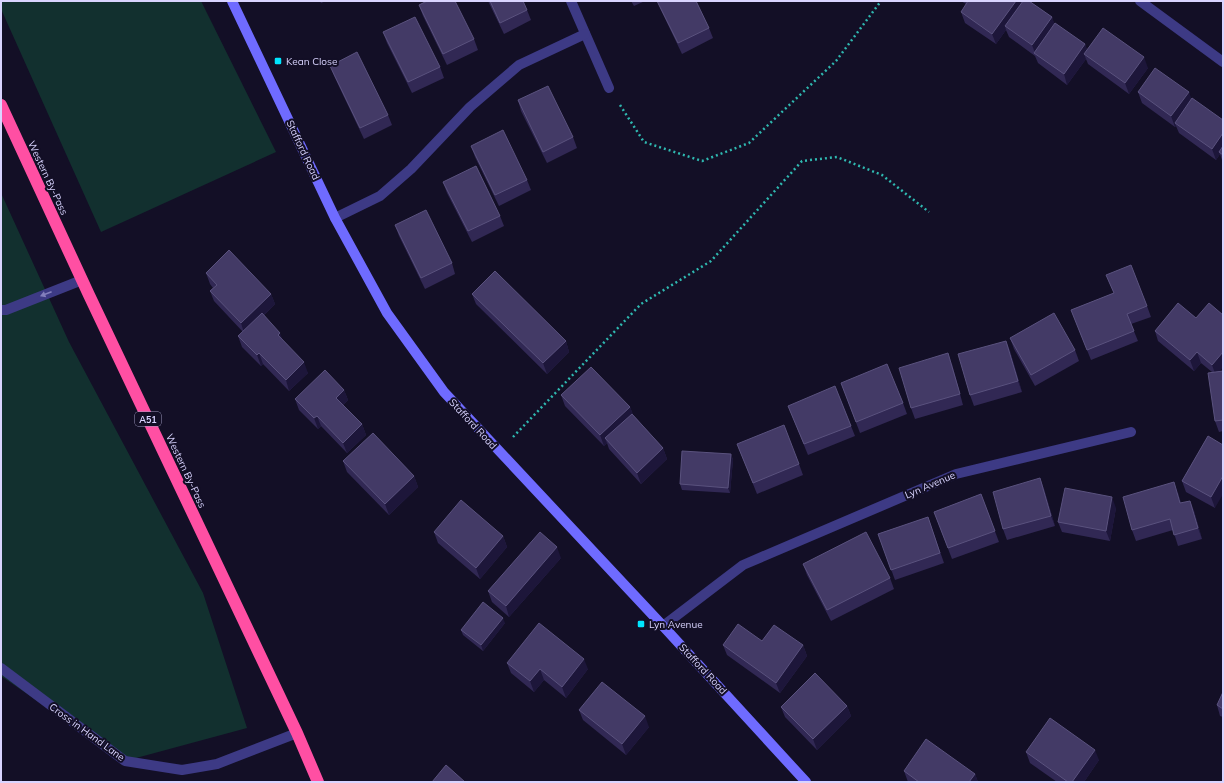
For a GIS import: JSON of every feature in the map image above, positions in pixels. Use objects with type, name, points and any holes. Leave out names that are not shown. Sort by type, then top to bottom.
[{"type":"highway","name":"Western By-Pass","points":[[1,105],[82,280],[297,732],[318,782]]},
{"type":"street","name":"Stafford Road","points":[[232,1],[335,218],[387,313],[444,392],[663,626],[806,782]]},
{"type":"street","points":[[571,1],[609,88]]},
{"type":"street","points":[[1140,1],[1223,62]]},
{"type":"street","points":[[335,218],[380,196],[411,168],[470,106],[519,65],[585,34]]},
{"type":"street","points":[[1,310],[6,310],[82,280]]},
{"type":"street","name":"Lyn Avenue","points":[[663,626],[743,565],[956,474],[1131,432]]},
{"type":"street","name":"Cross in Hand Lane","points":[[1,668],[125,761],[182,770],[217,764],[297,732]]},
{"type":"path","points":[[609,88],[644,142],[702,161],[749,143],[836,61],[881,1]]},
{"type":"path","points":[[499,451],[641,304],[711,261],[802,161],[837,157],[882,175],[929,212]]},
{"type":"green space","points":[[1,1],[201,1],[276,152],[101,232],[1,9]]},
{"type":"green space","points":[[1,193],[69,342],[203,593],[247,728],[125,761],[1,676]]},
{"type":"building","points":[[427,1],[455,1],[474,39],[443,54],[419,5]]},
{"type":"building","points":[[490,1],[523,1],[527,10],[500,23]]},
{"type":"building","points":[[657,1],[696,1],[709,28],[678,43]]},
{"type":"building","points":[[968,1],[1016,1],[992,34],[961,12]]},
{"type":"building","points":[[1023,1],[1029,1],[1052,17],[1032,45],[1005,26]]},
{"type":"building","points":[[415,17],[440,67],[408,82],[383,32]]},
{"type":"building","points":[[1055,23],[1085,44],[1064,74],[1034,53]]},
{"type":"building","points":[[1103,28],[1144,57],[1125,83],[1084,54]]},
{"type":"building","points":[[357,52],[388,115],[360,128],[330,66]]},
{"type":"building","points":[[1155,68],[1189,92],[1171,116],[1138,92]]},
{"type":"building","points":[[548,86],[573,137],[543,152],[518,100]]},
{"type":"building","points":[[1192,98],[1223,120],[1223,133],[1212,149],[1175,123]]},
{"type":"building","points":[[503,130],[527,180],[495,195],[471,146]]},
{"type":"building","points":[[1223,146],[1223,155],[1219,152]]},
{"type":"building","points":[[476,166],[500,216],[468,231],[443,182]]},
{"type":"building","points":[[426,210],[452,263],[421,278],[395,225]]},
{"type":"building","points":[[229,250],[271,294],[241,323],[210,291],[217,285],[206,273]]},
{"type":"building","points":[[1131,265],[1147,306],[1127,314],[1134,331],[1087,350],[1071,310],[1114,293],[1106,275]]},
{"type":"building","points":[[495,271],[566,341],[543,363],[472,294]]},
{"type":"building","points":[[1178,303],[1196,318],[1209,303],[1223,315],[1223,352],[1212,365],[1197,352],[1190,360],[1155,331]]},
{"type":"building","points":[[262,313],[280,333],[278,335],[304,362],[286,380],[259,353],[257,355],[238,336]]},
{"type":"building","points":[[1054,313],[1075,350],[1031,375],[1010,338]]},
{"type":"building","points":[[1006,341],[1018,381],[970,395],[958,354]]},
{"type":"building","points":[[948,353],[960,394],[911,408],[899,368]]},
{"type":"building","points":[[887,364],[903,403],[856,422],[841,383]]},
{"type":"building","points":[[591,367],[630,407],[600,435],[561,395]]},
{"type":"building","points":[[325,370],[344,390],[336,398],[362,424],[343,443],[317,416],[314,418],[295,399]]},
{"type":"building","points":[[1223,371],[1223,420],[1215,421],[1208,373]]},
{"type":"building","points":[[835,386],[851,426],[804,444],[788,406]]},
{"type":"building","points":[[632,414],[663,448],[637,473],[605,438]]},
{"type":"building","points":[[784,425],[799,464],[753,483],[737,444]]},
{"type":"building","points":[[373,433],[414,476],[385,504],[343,461]]},
{"type":"building","points":[[1208,436],[1223,445],[1223,476],[1211,497],[1182,481]]},
{"type":"building","points":[[682,451],[731,454],[728,488],[680,484]]},
{"type":"building","points":[[1040,478],[1051,516],[1003,529],[993,492]]},
{"type":"building","points":[[1174,482],[1180,503],[1190,501],[1198,528],[1174,535],[1170,519],[1132,530],[1123,497]]},
{"type":"building","points":[[1065,488],[1112,497],[1106,531],[1058,522]]},
{"type":"building","points":[[981,494],[995,531],[948,548],[934,512]]},
{"type":"building","points":[[461,500],[503,536],[476,568],[434,532]]},
{"type":"building","points":[[928,517],[940,553],[891,570],[878,534]]},
{"type":"building","points":[[540,532],[557,547],[506,606],[488,591]]},
{"type":"building","points":[[866,532],[890,578],[827,610],[803,564]]},
{"type":"building","points":[[483,602],[503,618],[481,645],[461,630]]},
{"type":"building","points":[[539,623],[584,659],[562,687],[540,669],[530,681],[507,663]]},
{"type":"building","points":[[738,624],[762,641],[774,625],[803,645],[776,683],[723,645]]},
{"type":"building","points":[[815,673],[847,706],[813,739],[781,707]]},
{"type":"building","points":[[602,682],[645,716],[622,744],[579,710]]},
{"type":"building","points":[[1223,692],[1223,709],[1217,705]]},
{"type":"building","points":[[1050,718],[1095,750],[1072,782],[1068,782],[1026,752]]},
{"type":"building","points":[[926,739],[975,774],[969,782],[919,782],[904,771]]},
{"type":"building","points":[[446,765],[465,782],[432,782]]},
{"type":"place","name":"Kean Close","points":[[278,61]]},
{"type":"place","name":"Lyn Avenue","points":[[641,624]]}]
